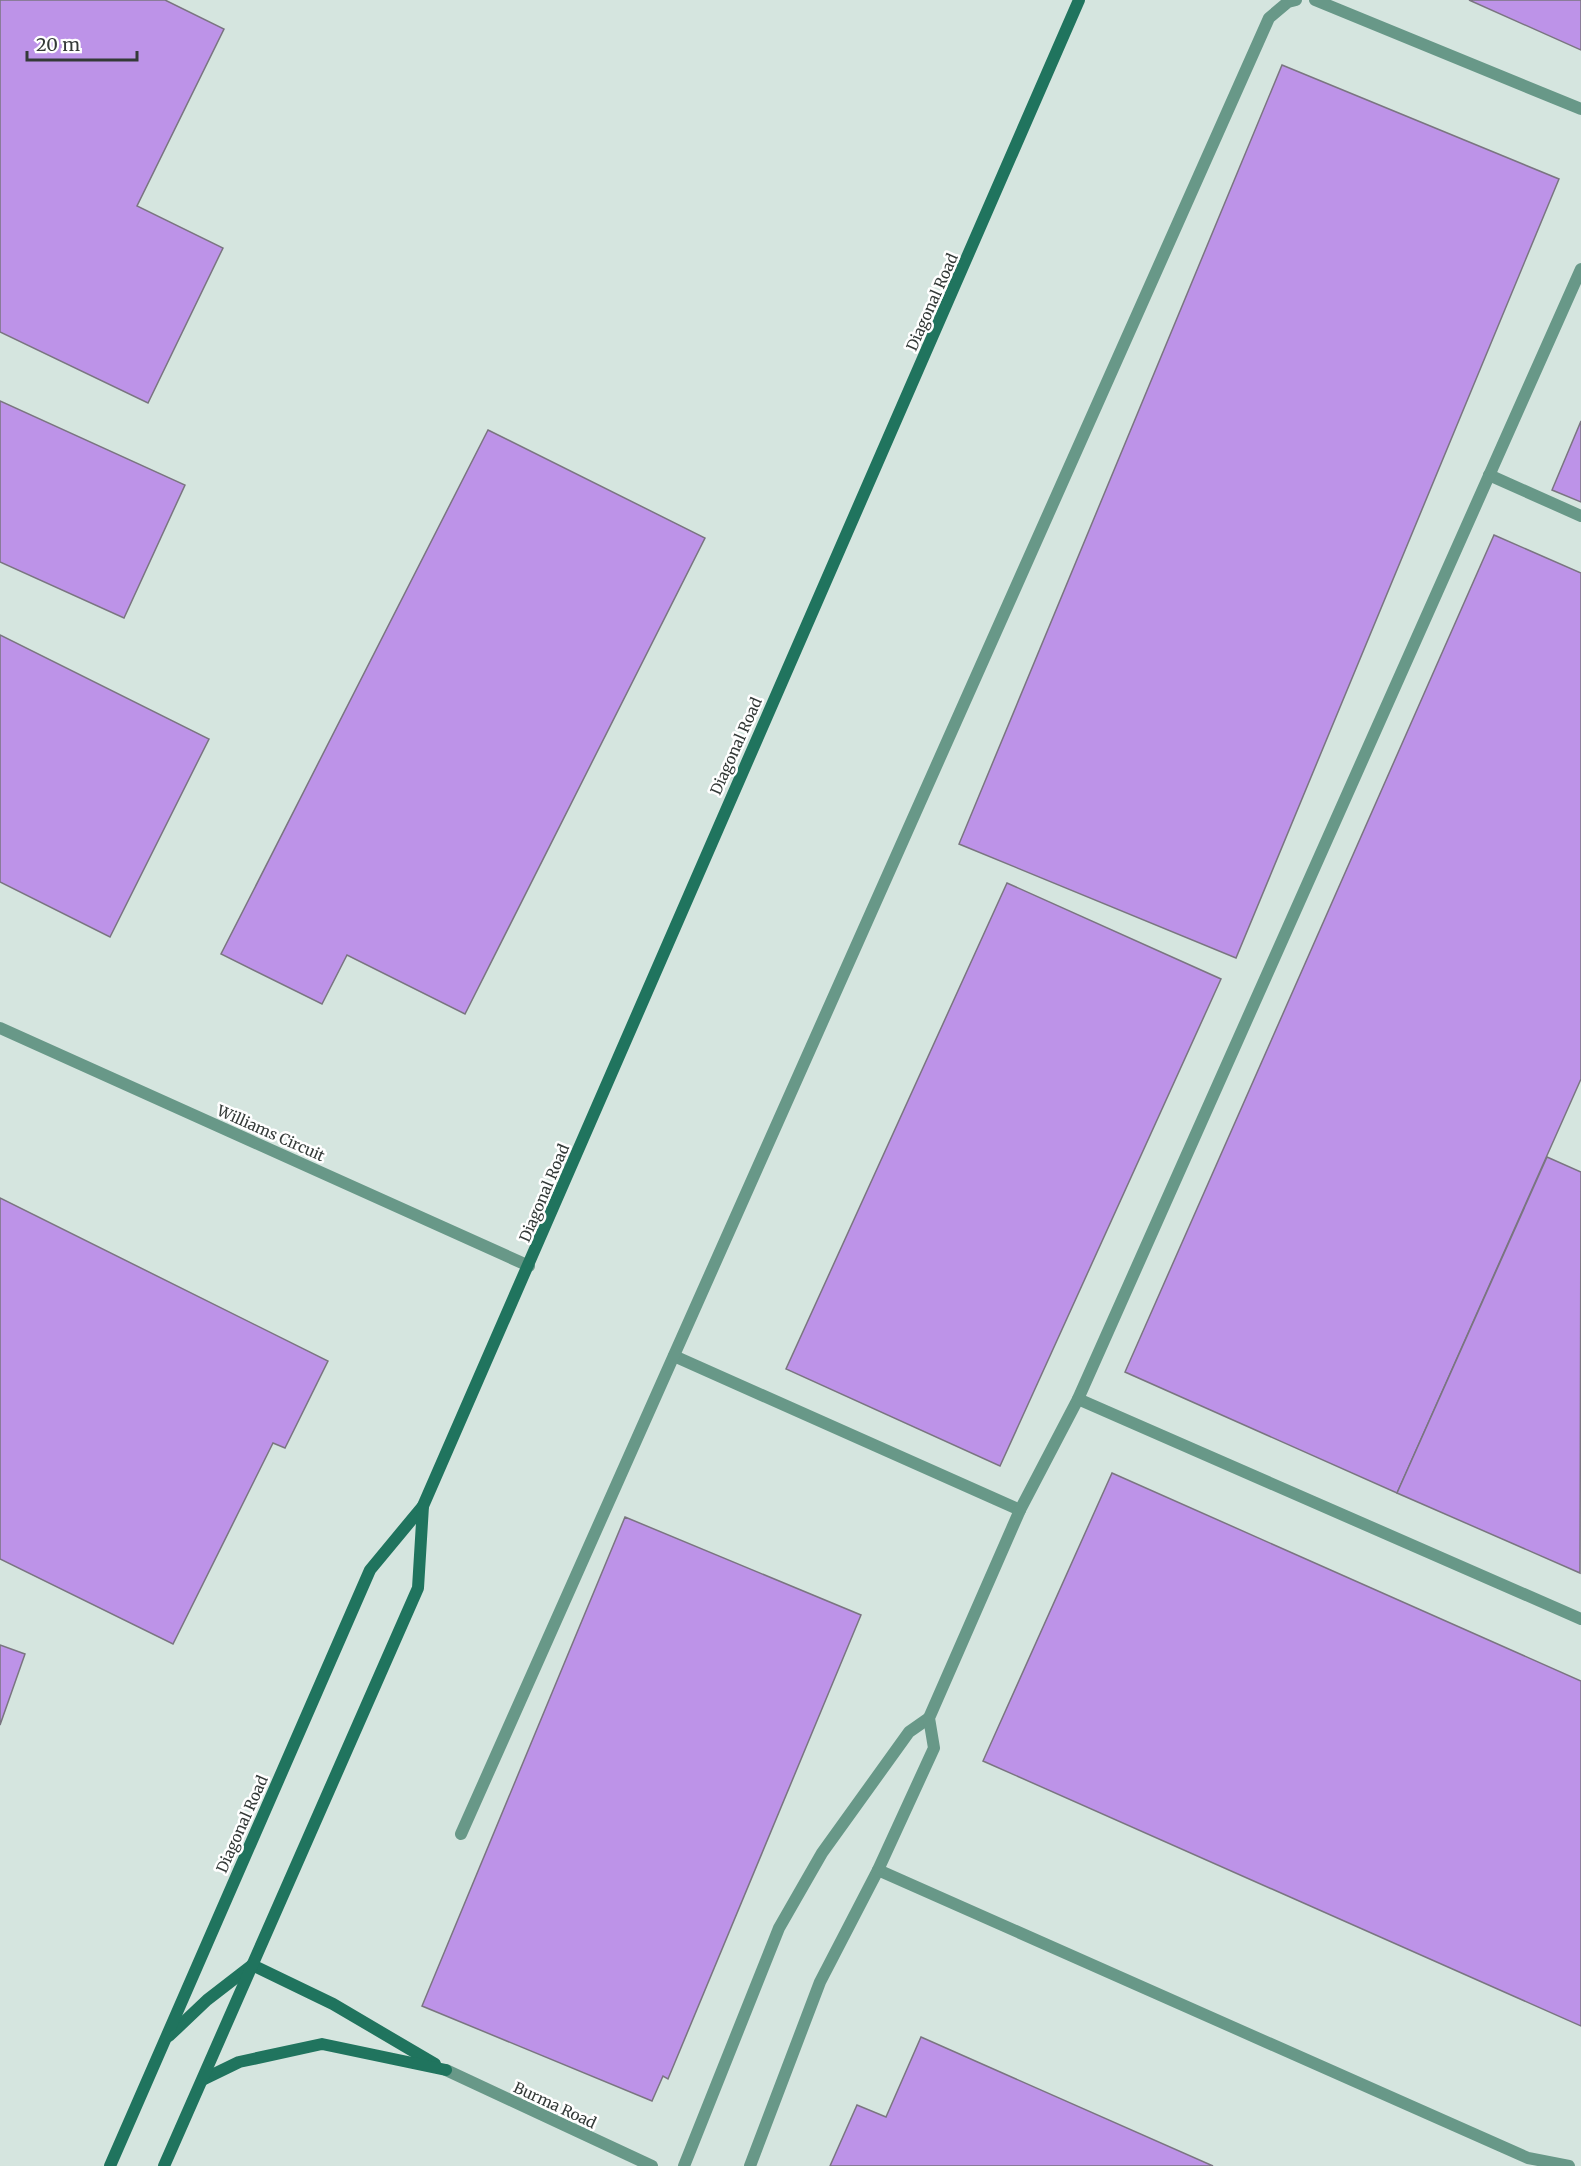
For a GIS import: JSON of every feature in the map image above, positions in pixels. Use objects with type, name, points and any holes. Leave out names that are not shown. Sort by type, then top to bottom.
[{"type":"street","name":"Diagonal Road","points":[[110,2166],[370,1570],[423,1506],[1079,0]]},
{"type":"street","points":[[461,1834],[1269,18],[1288,2],[1296,0]]},
{"type":"street","points":[[1315,0],[1581,110]]},
{"type":"street","points":[[684,2166],[779,1928],[822,1853],[842,1825],[909,1732],[929,1718],[1020,1510],[1078,1399],[1581,269]]},
{"type":"street","points":[[1489,475],[1581,516]]},
{"type":"street","name":"Williams Circuit","points":[[0,1028],[529,1266]]},
{"type":"street","points":[[674,1356],[1020,1510]]},
{"type":"street","points":[[1078,1399],[1581,1619]]},
{"type":"street","name":"Diagonal Road","points":[[164,2166],[418,1588],[423,1506]]},
{"type":"street","points":[[750,2166],[820,1982],[878,1870],[934,1748],[929,1718]]},
{"type":"street","points":[[878,1870],[1528,2158],[1569,2166]]},
{"type":"street","points":[[164,2041],[207,2000],[252,1965],[333,2004],[446,2070]]},
{"type":"street","points":[[204,2079],[239,2062],[322,2044],[446,2070]]},
{"type":"street","name":"Burma Road","points":[[446,2070],[652,2166]]},
{"type":"building","points":[[0,0],[165,0],[224,29],[137,206],[223,248],[148,403],[0,332]]},
{"type":"building","points":[[1469,0],[1581,0],[1581,50]]},
{"type":"building","points":[[1282,65],[1559,179],[1236,958],[959,844]]},
{"type":"building","points":[[0,401],[185,485],[124,618],[0,562]]},
{"type":"building","points":[[1581,421],[1581,502],[1552,490]]},
{"type":"building","points":[[488,430],[705,538],[465,1014],[347,955],[322,1004],[221,954]]},
{"type":"building","points":[[1494,535],[1581,573],[1581,1079],[1397,1493],[1125,1372]]},
{"type":"building","points":[[0,635],[209,739],[110,937],[0,882]]},
{"type":"building","points":[[1007,883],[1221,979],[1000,1466],[786,1369]]},
{"type":"building","points":[[1547,1157],[1581,1172],[1580,1573],[1397,1493]]},
{"type":"building","points":[[0,1198],[328,1361],[285,1448],[273,1443],[173,1644],[0,1559]]},
{"type":"building","points":[[1112,1473],[1581,1681],[1581,2026],[983,1761]]},
{"type":"building","points":[[625,1517],[861,1615],[668,2079],[663,2076],[652,2101],[422,2006]]},
{"type":"building","points":[[0,1645],[25,1654],[0,1725]]},
{"type":"building","points":[[921,2037],[1213,2166],[830,2166],[857,2105],[886,2117]]}]
